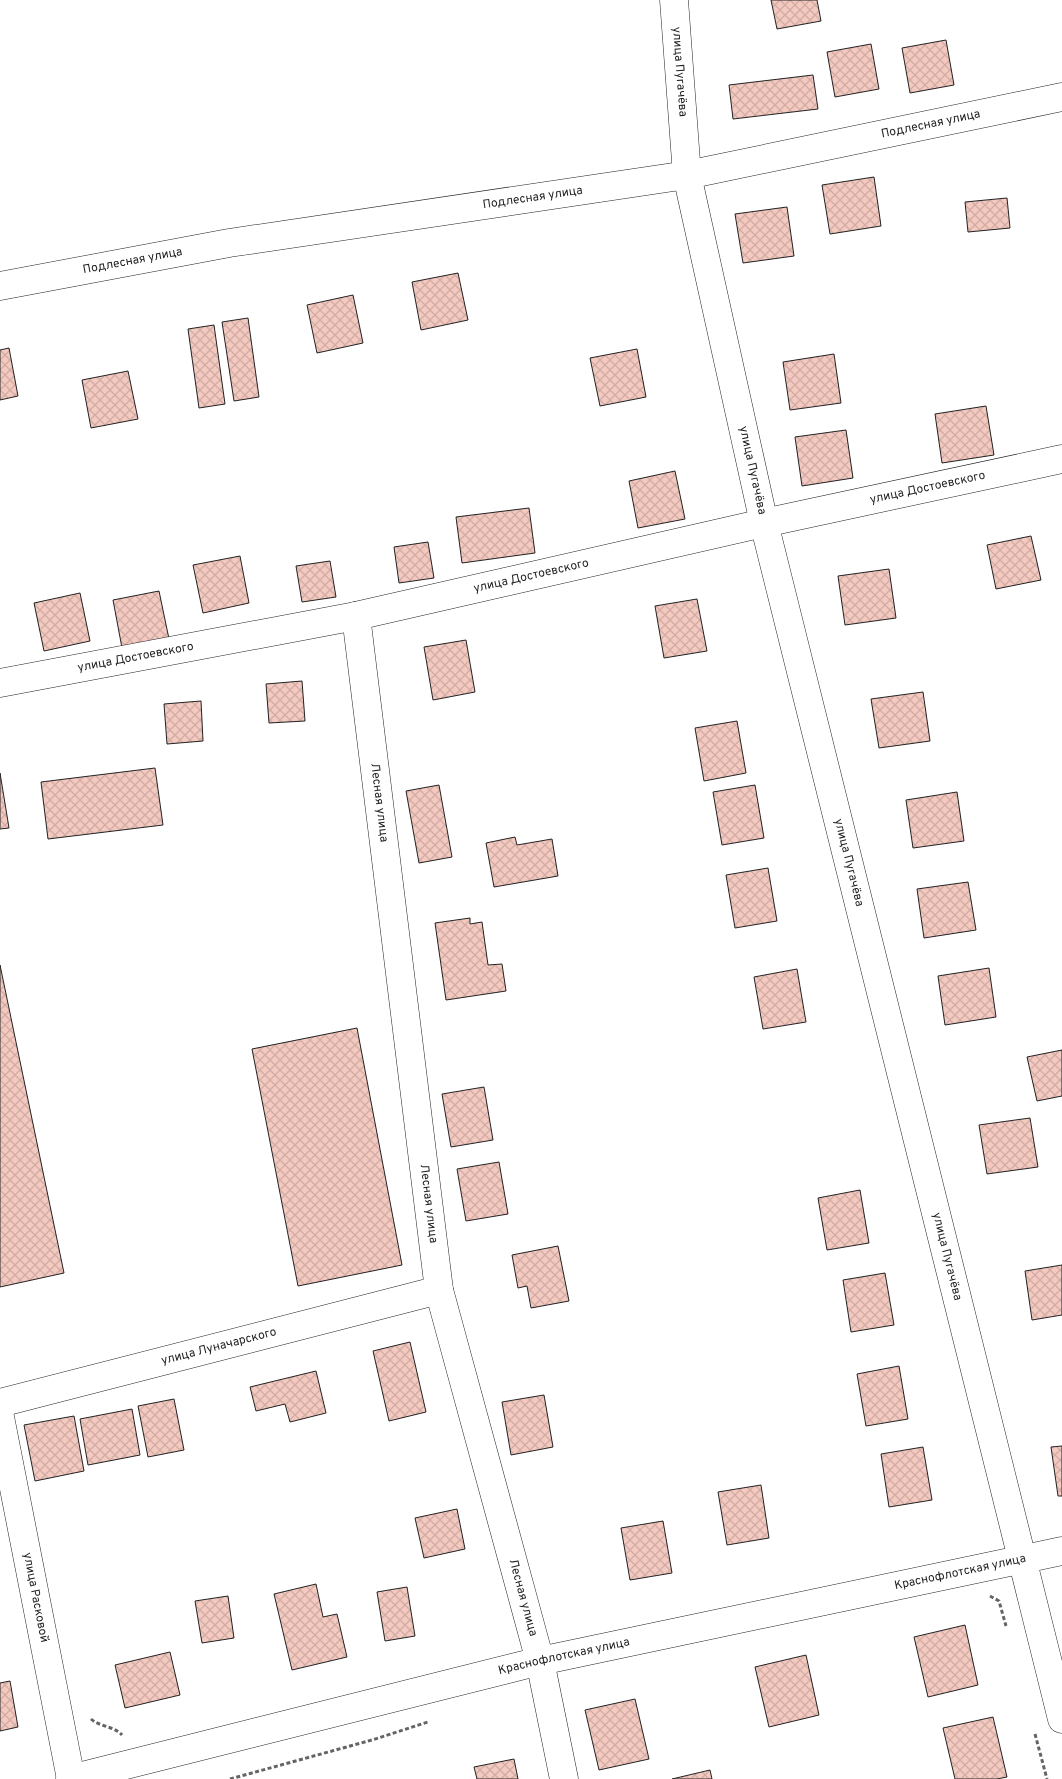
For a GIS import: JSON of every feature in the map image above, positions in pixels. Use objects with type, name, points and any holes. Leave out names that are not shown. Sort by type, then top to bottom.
[{"type":"street","name":"улица Пугачёва","points":[[674,0],[687,175],[764,522],[1021,1560],[1062,1718]]},
{"type":"street","name":"Подлесная улица","points":[[0,286],[229,243],[687,175],[1062,97]]},
{"type":"street","name":"улица Достоевского","points":[[0,683],[356,616],[764,522],[1062,459]]},
{"type":"street","name":"Лесная улица","points":[[356,616],[439,1290],[540,1661],[564,1779]]},
{"type":"street","name":"улица Луначарского","points":[[0,1404],[439,1290]]},
{"type":"street","name":"улица Расковой","points":[[0,1417],[71,1779]]},
{"type":"street","name":"Краснофлотская улица","points":[[71,1779],[540,1661],[1062,1551]]},
{"type":"path","points":[[984,1592],[999,1601],[1007,1629]]},
{"type":"path","points":[[230,1779],[372,1740],[436,1719]]},
{"type":"path","points":[[1034,1732],[1047,1779]]},
{"type":"building","points":[[771,0],[817,0],[821,21],[777,29]]},
{"type":"building","points":[[946,40],[954,85],[910,93],[902,48]]},
{"type":"building","points":[[871,44],[879,89],[835,97],[827,52]]},
{"type":"building","points":[[813,75],[818,109],[733,119],[729,85]]},
{"type":"building","points":[[874,177],[881,226],[830,234],[822,185]]},
{"type":"building","points":[[1007,198],[1010,228],[968,232],[965,202]]},
{"type":"building","points":[[787,207],[794,256],[743,263],[735,214]]},
{"type":"building","points":[[458,273],[468,320],[421,330],[412,282]]},
{"type":"building","points":[[353,295],[363,343],[317,353],[307,305]]},
{"type":"building","points":[[248,318],[259,397],[234,401],[222,322]]},
{"type":"building","points":[[214,325],[225,404],[199,408],[188,329]]},
{"type":"building","points":[[9,348],[18,396],[0,400],[0,350]]},
{"type":"building","points":[[637,349],[646,397],[600,406],[590,358]]},
{"type":"building","points":[[834,354],[841,403],[790,410],[783,362]]},
{"type":"building","points":[[128,371],[138,419],[91,428],[82,380]]},
{"type":"building","points":[[986,406],[994,455],[942,463],[935,414]]},
{"type":"building","points":[[846,430],[853,478],[802,486],[795,437]]},
{"type":"building","points":[[675,471],[685,519],[638,528],[629,481]]},
{"type":"building","points":[[529,508],[535,553],[462,563],[456,517]]},
{"type":"building","points":[[1031,536],[1041,580],[996,589],[987,545]]},
{"type":"building","points":[[428,542],[434,578],[399,583],[394,547]]},
{"type":"building","points":[[240,556],[249,603],[203,613],[193,565]]},
{"type":"building","points":[[330,561],[336,597],[302,602],[296,566]]},
{"type":"building","points":[[889,569],[896,618],[845,625],[838,576]]},
{"type":"building","points":[[159,591],[169,639],[122,648],[113,600]]},
{"type":"building","points":[[80,593],[90,641],[44,651],[34,603]]},
{"type":"building","points":[[697,599],[707,651],[664,658],[655,606]]},
{"type":"building","points":[[466,640],[475,692],[433,700],[424,647]]},
{"type":"building","points":[[302,681],[305,721],[269,723],[266,684]]},
{"type":"building","points":[[923,692],[930,741],[879,748],[871,699]]},
{"type":"building","points":[[201,701],[203,741],[167,744],[164,704]]},
{"type":"building","points":[[737,721],[746,773],[704,781],[695,728]]},
{"type":"building","points":[[155,768],[163,825],[48,839],[41,782]]},
{"type":"building","points":[[0,773],[9,828],[0,829]]},
{"type":"building","points":[[439,785],[452,857],[419,863],[406,791]]},
{"type":"building","points":[[755,785],[764,838],[722,845],[713,792]]},
{"type":"building","points":[[957,792],[964,841],[913,848],[906,800]]},
{"type":"building","points":[[515,837],[517,845],[552,839],[558,876],[494,887],[486,843]]},
{"type":"building","points":[[768,868],[777,921],[735,928],[726,875]]},
{"type":"building","points":[[968,882],[976,930],[924,938],[917,889]]},
{"type":"building","points":[[470,918],[470,924],[482,922],[488,965],[502,964],[506,991],[446,1000],[435,923]]},
{"type":"building","points":[[0,965],[64,1273],[0,1287]]},
{"type":"building","points":[[989,968],[996,1017],[945,1025],[938,976]]},
{"type":"building","points":[[797,969],[806,1022],[763,1029],[754,977]]},
{"type":"building","points":[[357,1028],[402,1265],[298,1286],[252,1049]]},
{"type":"building","points":[[1062,1050],[1062,1096],[1037,1101],[1027,1057]]},
{"type":"building","points":[[484,1087],[493,1140],[451,1147],[442,1094]]},
{"type":"building","points":[[1030,1118],[1038,1167],[987,1174],[979,1125]]},
{"type":"building","points":[[499,1162],[508,1214],[466,1221],[457,1169]]},
{"type":"building","points":[[860,1190],[869,1243],[827,1250],[818,1198]]},
{"type":"building","points":[[558,1246],[569,1301],[531,1308],[527,1286],[518,1288],[512,1255]]},
{"type":"building","points":[[1062,1265],[1062,1315],[1032,1320],[1025,1271]]},
{"type":"building","points":[[885,1273],[894,1325],[851,1332],[843,1280]]},
{"type":"building","points":[[410,1342],[426,1412],[389,1421],[373,1351]]},
{"type":"building","points":[[899,1366],[908,1419],[866,1426],[857,1374]]},
{"type":"building","points":[[316,1371],[326,1413],[290,1422],[285,1404],[256,1411],[250,1387]]},
{"type":"building","points":[[544,1395],[553,1447],[511,1455],[502,1402]]},
{"type":"building","points":[[174,1399],[184,1450],[148,1457],[138,1406]]},
{"type":"building","points":[[132,1409],[140,1455],[88,1465],[80,1419]]},
{"type":"building","points":[[74,1416],[84,1471],[35,1481],[24,1425]]},
{"type":"building","points":[[1062,1446],[1062,1496],[1058,1496],[1051,1447]]},
{"type":"building","points":[[923,1447],[932,1500],[889,1507],[881,1454]]},
{"type":"building","points":[[761,1485],[769,1538],[727,1545],[718,1492]]},
{"type":"building","points":[[457,1509],[465,1549],[424,1558],[415,1518]]},
{"type":"building","points":[[663,1521],[672,1573],[630,1580],[621,1528]]},
{"type":"building","points":[[316,1584],[323,1617],[337,1614],[347,1657],[292,1670],[274,1594]]},
{"type":"building","points":[[407,1587],[415,1636],[385,1641],[377,1592]]},
{"type":"building","points":[[228,1596],[234,1638],[202,1643],[195,1601]]},
{"type":"building","points":[[965,1625],[978,1685],[928,1697],[914,1637]]},
{"type":"building","points":[[170,1652],[180,1695],[125,1708],[115,1665]]},
{"type":"building","points":[[806,1655],[819,1715],[769,1727],[755,1667]]},
{"type":"building","points":[[10,1681],[18,1727],[0,1731],[0,1683]]},
{"type":"building","points":[[635,1699],[649,1759],[599,1770],[585,1710]]},
{"type":"building","points":[[993,1717],[1007,1777],[997,1779],[955,1779],[943,1728]]},
{"type":"building","points":[[514,1759],[518,1779],[477,1779],[474,1767]]},
{"type":"building","points":[[710,1770],[712,1779],[672,1779]]}]
